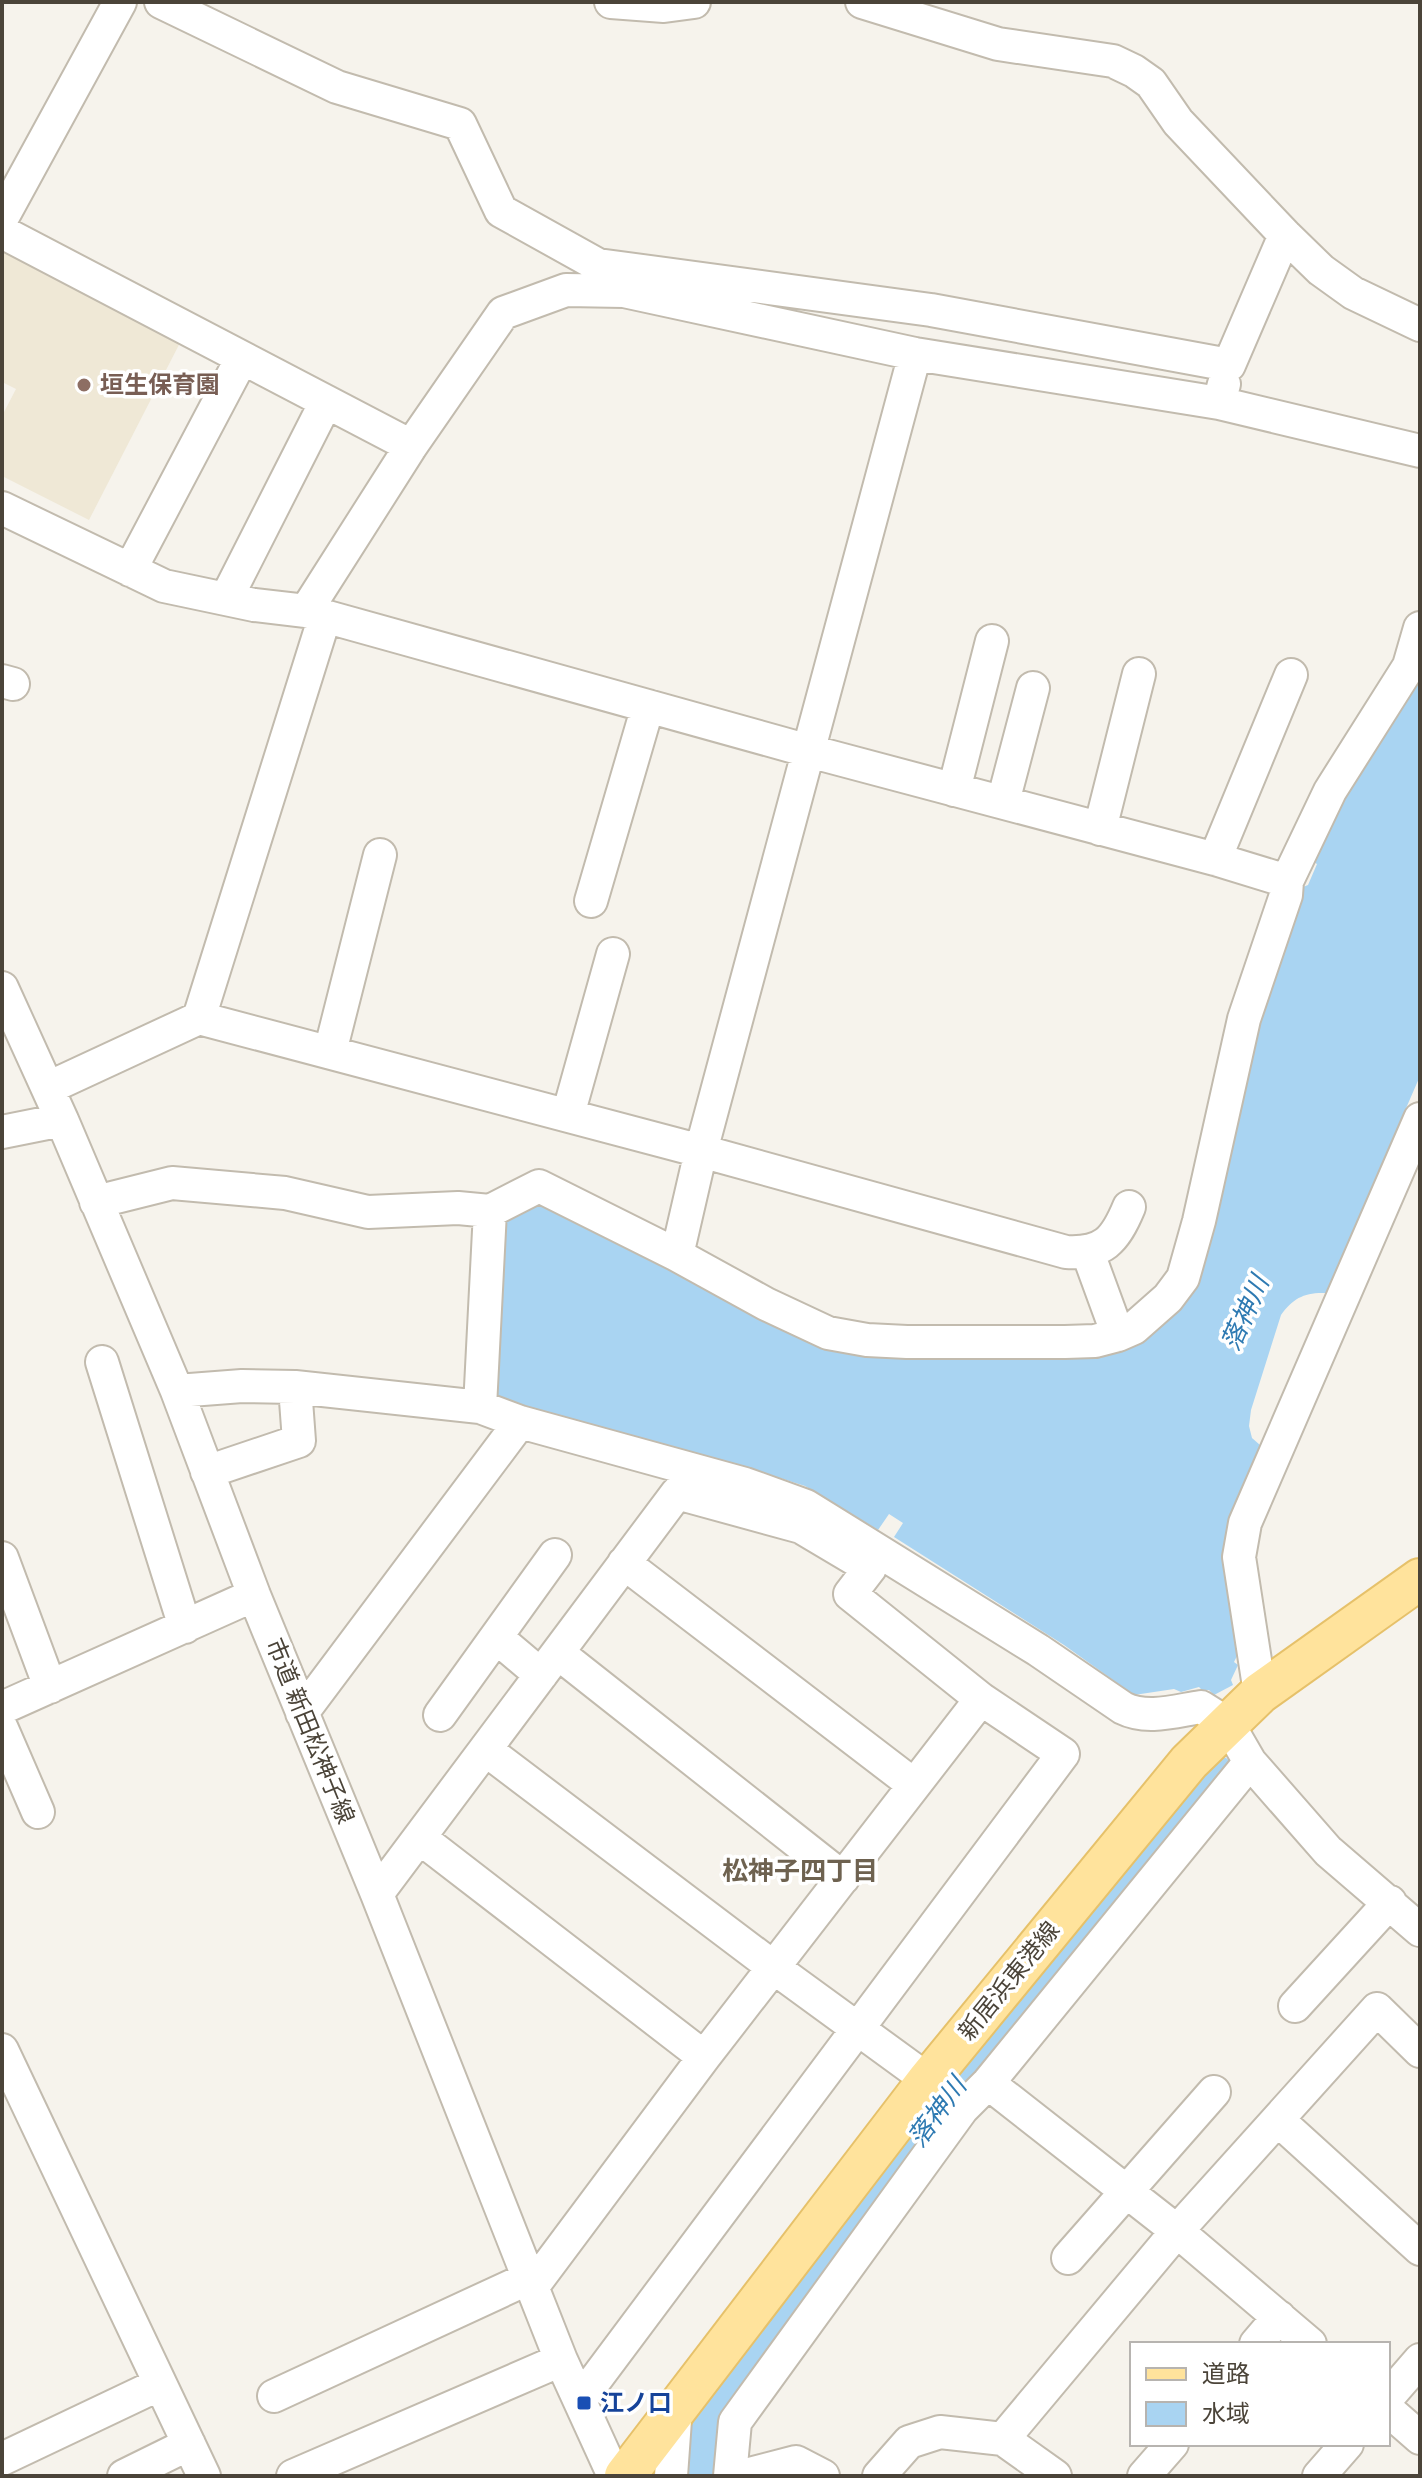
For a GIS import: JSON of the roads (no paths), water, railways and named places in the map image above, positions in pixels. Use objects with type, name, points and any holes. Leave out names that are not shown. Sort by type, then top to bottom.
[{"type":"main road","name":"新居浜東港線","points":[[625,2476],[928,2080],[1189,1762],[1260,1693],[1420,1579]]},
{"type":"street","points":[[2,218],[120,2]]},
{"type":"street","points":[[161,2],[337,87],[460,124],[501,211],[598,265],[931,310],[1229,365]]},
{"type":"street","points":[[611,2],[664,6],[694,2]]},
{"type":"street","points":[[862,2],[998,44],[1113,61],[1134,71],[1151,83],[1178,122],[1321,270],[1353,293],[1420,325]]},
{"type":"street","points":[[2,232],[411,446]]},
{"type":"street","points":[[1219,403],[1229,365],[1285,235]]},
{"type":"street","points":[[199,1018],[316,614],[411,446],[503,313],[566,290],[624,291],[915,354],[1219,403],[1420,451]]},
{"type":"street","points":[[677,1255],[701,1151],[915,354]]},
{"type":"street","points":[[130,570],[242,358]]},
{"type":"street","points":[[226,599],[326,402]]},
{"type":"street","points":[[2,508],[164,586],[316,614],[1287,881]]},
{"type":"street","points":[[96,1202],[172,1183],[285,1193],[368,1212],[458,1208],[490,1211],[539,1186],[828,1333],[867,1340],[907,1342],[1095,1341],[1118,1335],[1134,1328],[1168,1298],[1183,1278],[1199,1221],[1244,1019],[1286,895],[1287,881],[1330,791],[1409,666],[1420,628]]},
{"type":"street","points":[[954,790],[992,641]]},
{"type":"street","points":[[1100,829],[1139,674]]},
{"type":"street","points":[[1215,859],[1291,675]]},
{"type":"street","points":[[1003,802],[1033,688]]},
{"type":"street","points":[[591,901],[648,706]]},
{"type":"street","points":[[330,1052],[380,855]]},
{"type":"street","points":[[568,1115],[613,954]]},
{"type":"street","name":"市道 新田松神子線","points":[[2,988],[62,1120],[177,1391],[254,1595],[377,1894],[561,2360],[614,2476]]},
{"type":"street","points":[[48,1088],[199,1018],[568,1115],[1066,1252],[1088,1253],[1119,1231],[1129,1207]]},
{"type":"street","points":[[1260,1693],[1239,1557],[1245,1523],[1420,1119]]},
{"type":"street","points":[[2,1132],[62,1120]]},
{"type":"street","points":[[480,1407],[490,1211]]},
{"type":"street","points":[[1088,1253],[1118,1335]]},
{"type":"street","points":[[102,1362],[185,1627]]},
{"type":"street","points":[[177,1391],[242,1386],[295,1387],[480,1407],[520,1422],[745,1484],[806,1506],[1038,1650],[1123,1708],[1135,1714],[1148,1715],[1201,1707],[1228,1724],[1250,1762],[1328,1851],[1419,1928]]},
{"type":"street","points":[[207,1472],[299,1441],[295,1387]]},
{"type":"street","points":[[302,1713],[520,1422]]},
{"type":"street","points":[[377,1894],[677,1493],[801,1527],[870,1568],[850,1594],[981,1699],[1063,1754],[581,2399]]},
{"type":"street","points":[[440,1715],[555,1555]]},
{"type":"street","points":[[2,1558],[50,1687]]},
{"type":"street","points":[[624,1563],[914,1785]]},
{"type":"street","points":[[2,1708],[254,1595]]},
{"type":"street","points":[[496,1637],[550,1664],[843,1878]]},
{"type":"street","points":[[274,2396],[531,2282],[981,1699]]},
{"type":"street","points":[[2,1729],[38,1812]]},
{"type":"street","points":[[486,1750],[928,2080]]},
{"type":"street","points":[[730,2476],[735,2422],[962,2109],[988,2083],[1250,1762]]},
{"type":"street","points":[[420,1838],[704,2057]]},
{"type":"street","points":[[1295,2006],[1390,1902]]},
{"type":"street","points":[[1003,2439],[1177,2231],[1377,2009],[1420,2051]]},
{"type":"street","points":[[2,2050],[204,2476]]},
{"type":"street","points":[[988,2083],[1177,2231],[1308,2342]]},
{"type":"street","points":[[1068,2258],[1214,2092]]},
{"type":"street","points":[[1278,2120],[1420,2249]]},
{"type":"street","points":[[1258,2342],[1279,2317]]},
{"type":"street","points":[[293,2476],[561,2360]]},
{"type":"street","points":[[1390,2395],[1420,2360]]},
{"type":"street","points":[[2,2459],[160,2384]]},
{"type":"street","points":[[671,2476],[676,2406]]},
{"type":"street","points":[[1390,2412],[1420,2438]]},
{"type":"street","points":[[879,2476],[909,2442],[940,2432],[1003,2439],[1055,2476]]},
{"type":"street","points":[[124,2476],[189,2444]]},
{"type":"street","points":[[1144,2476],[1170,2446]]},
{"type":"street","points":[[1319,2476],[1345,2446]]},
{"type":"street","points":[[742,2476],[796,2462],[823,2476]]},
{"type":"water","points":[[1420,675],[1420,1076],[1326,1293],[1300,1297],[1281,1315],[1251,1410],[1249,1426],[1252,1438],[1260,1445],[1230,1514],[1225,1541],[1224,1558],[1238,1654],[1234,1662],[1238,1665],[1231,1680],[1233,1685],[1214,1695],[1199,1687],[1181,1692],[1174,1689],[1134,1695],[1064,1645],[894,1537],[903,1523],[889,1514],[878,1530],[805,1486],[494,1398],[503,1219],[540,1204],[817,1341],[1139,1342],[1167,1320],[1257,1023],[1303,887],[1308,885],[1317,864],[1312,861],[1347,791]]},
{"type":"waterway","name":"落神川","points":[[709,2476],[710,2419],[965,2074],[1214,1774]]},
{"type":"place","name":"垣生保育園","points":[[84,385]]},
{"type":"place","name":"江ノ口","points":[[584,2403]]},
{"type":"district","name":"松神子四丁目","points":[[800,1871]]}]
